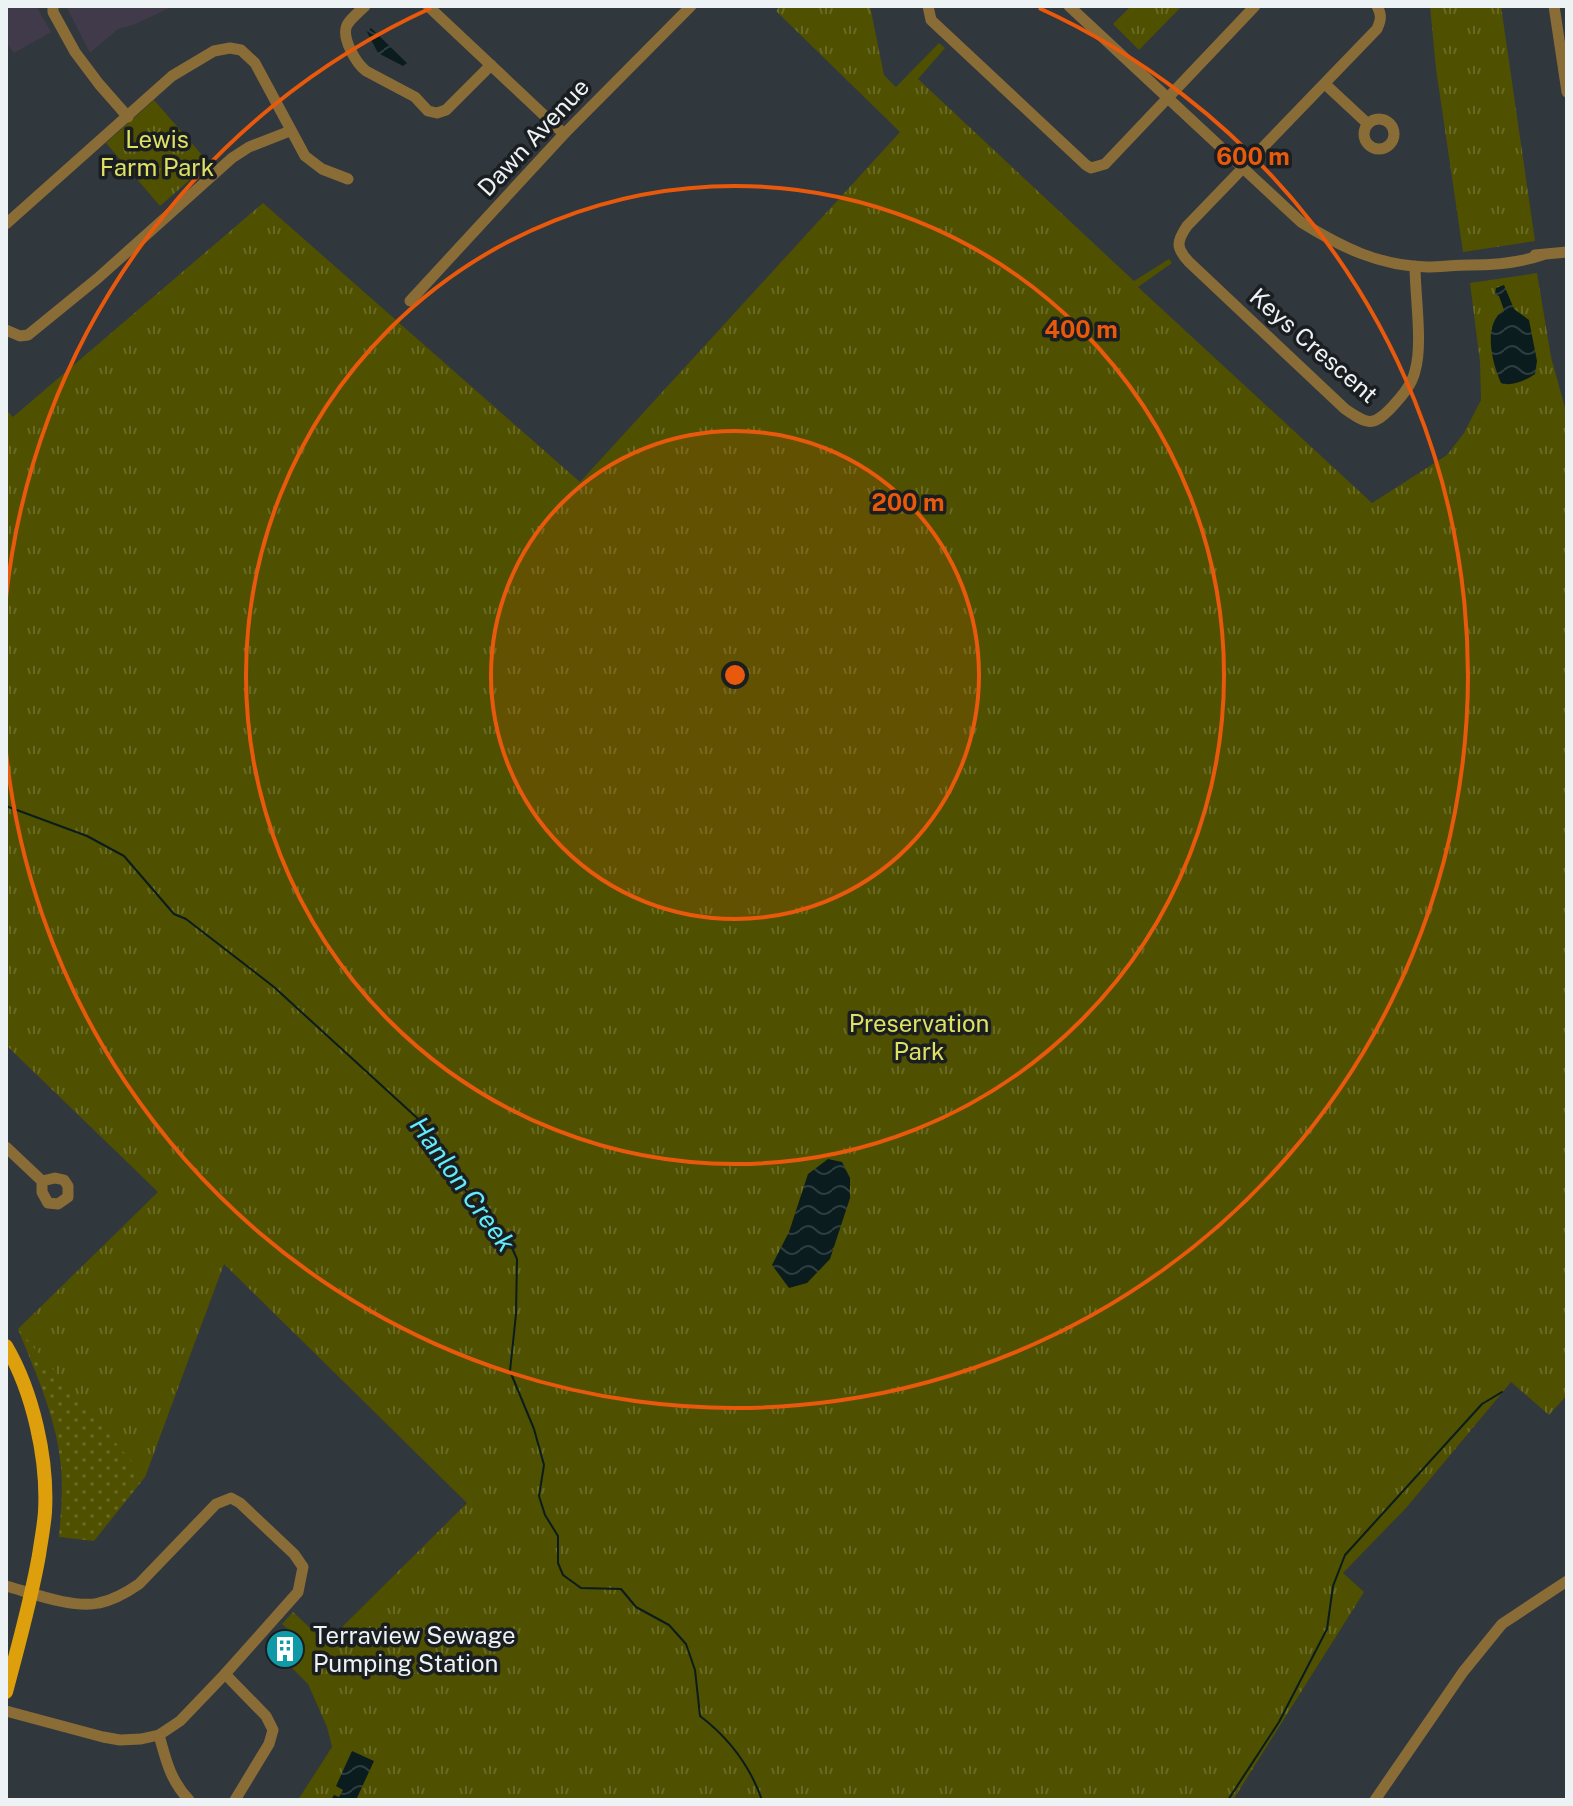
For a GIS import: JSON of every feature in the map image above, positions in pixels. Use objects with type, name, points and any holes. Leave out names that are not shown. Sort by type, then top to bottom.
[{"type":"main road","points":[[6,1346],[29,1398],[39,1440],[44,1471],[45,1515],[32,1593],[6,1692]]},
{"type":"street","points":[[365,6],[350,21],[345,32],[359,65],[415,97],[428,111],[437,113],[446,110],[491,65]]},
{"type":"street","points":[[428,6],[564,134]]},
{"type":"street","name":"Dawn Avenue","points":[[410,301],[564,134],[691,6]]},
{"type":"street","points":[[928,6],[931,20],[1091,168],[1105,164],[1255,6]]},
{"type":"street","points":[[1069,6],[1301,222],[1339,245],[1369,257],[1415,266],[1447,267],[1486,266],[1567,252]]},
{"type":"street","points":[[1242,168],[1377,29],[1381,21],[1377,6]]},
{"type":"street","points":[[1554,6],[1563,43],[1567,92]]},
{"type":"street","points":[[49,8],[75,52],[128,117]]},
{"type":"street","points":[[6,224],[172,76],[214,51],[230,48],[241,50],[255,63],[305,156],[322,169],[348,179]]},
{"type":"street","points":[[1325,84],[1368,124]]},
{"type":"street","points":[[6,330],[20,336],[28,335],[98,278],[232,158],[249,147],[290,131]]},
{"type":"street","name":"Keys Crescent","points":[[1242,168],[1187,226],[1178,245],[1181,254],[1345,409],[1367,422],[1382,417],[1404,394],[1415,372],[1418,345],[1415,266]]},
{"type":"street","points":[[6,1147],[42,1181]]},
{"type":"street","points":[[6,1586],[73,1603],[97,1604],[124,1594],[139,1584],[216,1504],[231,1498],[294,1554],[303,1567],[298,1592],[180,1721],[159,1735],[141,1739],[112,1738],[6,1711]]},
{"type":"street","points":[[1375,1800],[1463,1672],[1502,1624],[1567,1581]]},
{"type":"street","points":[[225,1674],[266,1716],[273,1730],[269,1744],[235,1800]]},
{"type":"street","points":[[159,1735],[177,1787],[189,1800]]},
{"type":"shaded area","points":[[6,6],[36,6],[51,32],[14,53],[6,42]]},
{"type":"shaded area","points":[[66,6],[174,6],[118,29],[90,53]]},
{"type":"green space","name":"Preservation Park","points":[[780,6],[870,6],[884,75],[896,87],[939,43],[945,48],[918,79],[1134,281],[1169,259],[1172,263],[1138,287],[1372,503],[1447,455],[1464,433],[1481,400],[1480,362],[1470,283],[1537,273],[1551,357],[1567,415],[1567,1395],[1549,1415],[1511,1382],[1406,1508],[1343,1573],[1364,1592],[1233,1800],[298,1800],[332,1747],[327,1727],[308,1684],[283,1659],[300,1640],[282,1624],[293,1612],[326,1643],[467,1503],[224,1264],[145,1477],[18,1329],[158,1192],[6,1045],[6,410],[13,417],[263,203],[580,482],[900,132],[776,11]]},
{"type":"green space","points":[[1131,6],[1182,6],[1139,50],[1113,24]]},
{"type":"green space","points":[[1430,6],[1501,6],[1535,241],[1463,252],[1436,69]]},
{"type":"green space","name":"Lewis Farm Park","points":[[154,100],[209,163],[160,206],[106,143]]},
{"type":"green space","points":[[223,1263],[145,1477],[94,1541],[59,1537],[62,1484],[59,1449],[45,1397],[18,1329],[72,1382]]},
{"type":"water","points":[[371,28],[407,63],[403,66],[378,53],[367,32]]},
{"type":"water","points":[[1504,285],[1514,309],[1529,320],[1537,361],[1535,374],[1509,384],[1501,383],[1491,344],[1493,324],[1504,310],[1499,296],[1495,294],[1496,288]]},
{"type":"water","points":[[828,1159],[842,1162],[850,1178],[850,1198],[830,1259],[807,1283],[789,1288],[772,1265],[789,1232],[808,1174]]},
{"type":"water","points":[[352,1751],[374,1761],[356,1800],[331,1800],[334,1795],[339,1797],[343,1790],[336,1786]]},
{"type":"waterway","name":"Hanlon Creek","points":[[6,806],[87,836],[124,856],[174,914],[186,919],[274,987],[427,1127],[475,1206],[505,1232],[517,1259],[516,1314],[510,1371],[534,1429],[544,1465],[539,1496],[545,1515],[558,1536],[558,1563],[563,1575],[581,1588],[621,1589],[636,1607],[669,1625],[686,1644],[695,1670],[700,1716],[737,1754],[762,1800]]},
{"type":"waterway","points":[[1228,1800],[1279,1722],[1327,1629],[1333,1586],[1345,1555],[1482,1404],[1502,1392]]},
{"type":"place","name":"Terraview Sewage Pumping Station","points":[[285,1649]]}]
